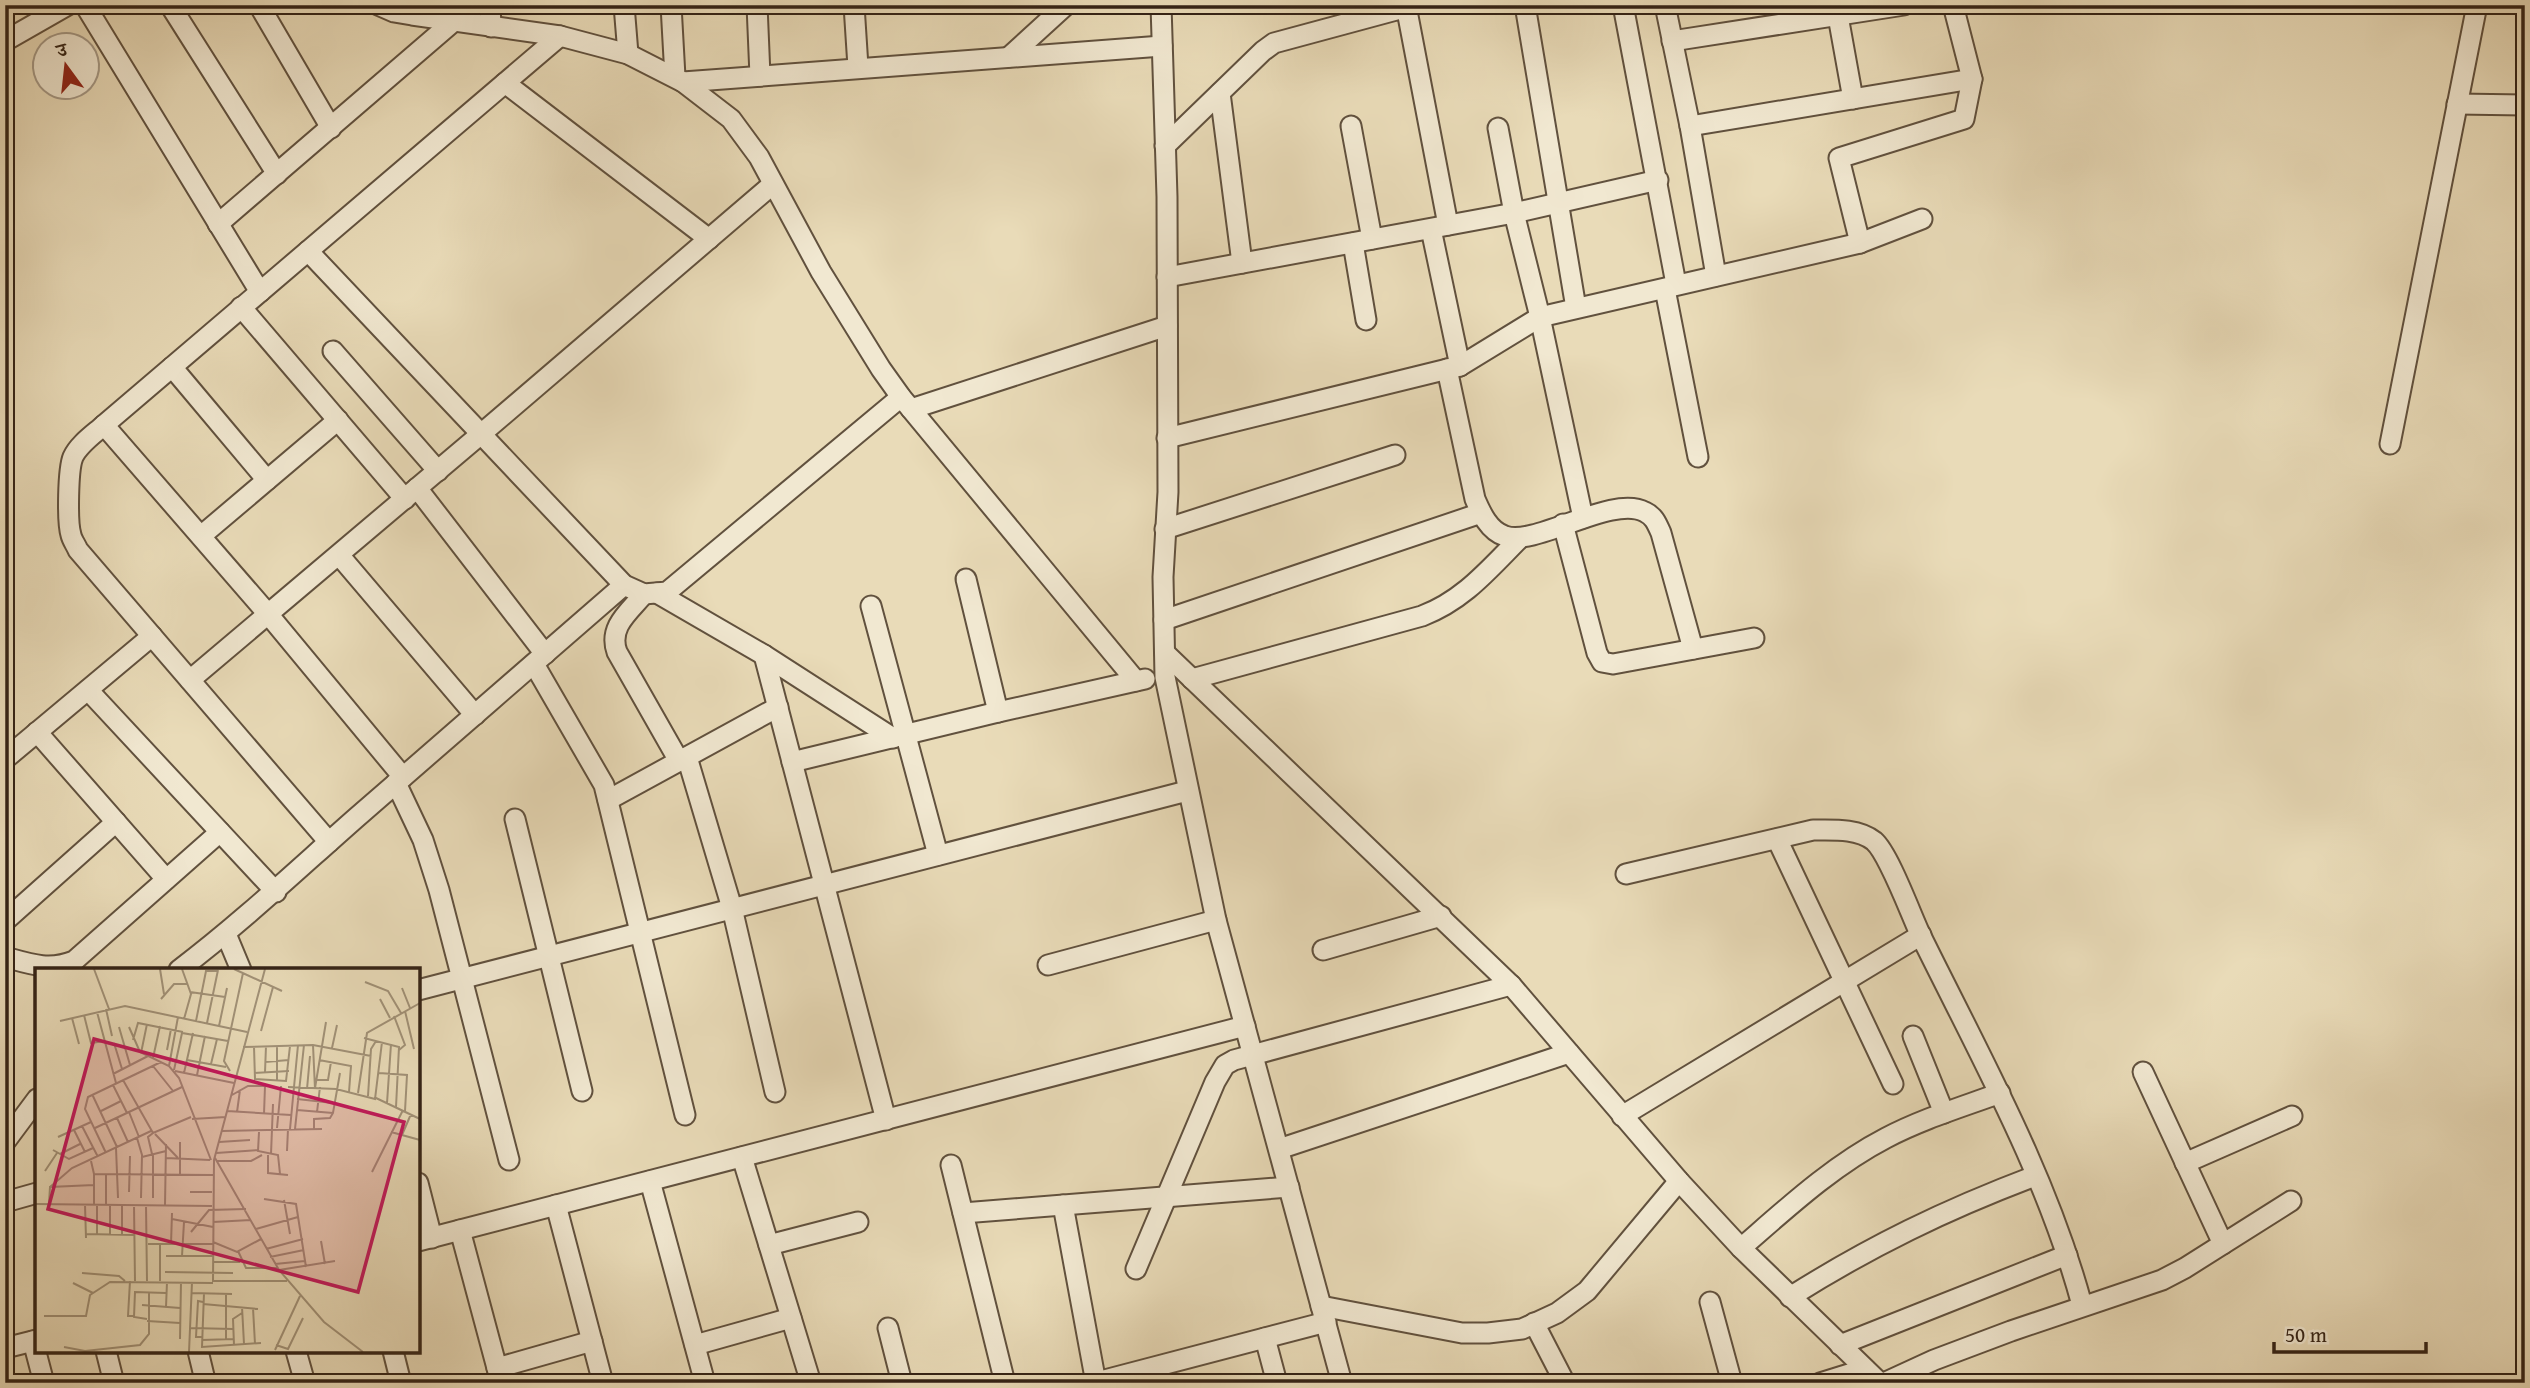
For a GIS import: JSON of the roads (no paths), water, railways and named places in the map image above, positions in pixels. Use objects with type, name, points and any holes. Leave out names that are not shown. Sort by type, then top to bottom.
[{"type":"street","points":[[5,41],[68,5]]},
{"type":"street","points":[[85,5],[260,292]]},
{"type":"street","points":[[170,5],[277,174]]},
{"type":"street","points":[[259,5],[331,128]]},
{"type":"street","points":[[490,5],[491,27]]},
{"type":"street","points":[[624,5],[628,54]]},
{"type":"street","points":[[671,5],[679,79]]},
{"type":"street","points":[[757,5],[761,76]]},
{"type":"street","points":[[855,5],[858,67]]},
{"type":"street","points":[[1009,57],[1066,5]]},
{"type":"street","points":[[1161,5],[1167,277],[1167,438],[1163,577],[1165,677],[1216,920],[1342,1383]]},
{"type":"street","points":[[1525,5],[1576,308]]},
{"type":"street","points":[[1623,5],[1658,180],[1671,286],[1698,457]]},
{"type":"street","points":[[1665,5],[1690,126],[1716,276]]},
{"type":"street","points":[[1672,41],[1837,10],[1904,5]]},
{"type":"street","points":[[1860,243],[1839,158],[1964,119],[1972,79],[1953,5]]},
{"type":"street","points":[[2390,444],[2477,5]]},
{"type":"street","points":[[389,8],[454,22],[560,36],[628,54],[679,79],[731,119],[759,158],[821,272],[881,369],[906,403],[1136,681]]},
{"type":"street","points":[[1165,146],[1274,43],[1400,9],[1405,10],[1440,227],[1454,367],[1475,499],[1483,519],[1503,536],[1520,538],[1619,509],[1643,510],[1653,518],[1661,533],[1693,649]]},
{"type":"street","points":[[1837,10],[1853,99]]},
{"type":"street","points":[[218,224],[454,22]]},
{"type":"street","points":[[330,842],[78,550],[71,535],[70,469],[81,446],[104,425],[560,36]]},
{"type":"street","points":[[679,79],[761,76],[1161,46]]},
{"type":"street","points":[[1690,126],[1972,79]]},
{"type":"street","points":[[505,83],[709,239]]},
{"type":"street","points":[[1220,93],[1242,263]]},
{"type":"street","points":[[2457,104],[2525,105]]},
{"type":"street","points":[[1351,126],[1363,241],[1366,320]]},
{"type":"street","points":[[1498,128],[1514,213],[1540,317],[1583,518]]},
{"type":"street","points":[[1167,277],[1514,213],[1658,180]]},
{"type":"street","points":[[190,680],[773,184]]},
{"type":"street","points":[[1167,438],[1454,367],[1540,317],[1860,243],[1922,219]]},
{"type":"street","points":[[308,251],[624,585],[651,593],[764,655],[899,736]]},
{"type":"street","points":[[242,307],[338,420],[411,494],[540,659],[601,779],[608,800],[685,1115]]},
{"type":"street","points":[[775,1092],[732,908],[683,759],[617,652],[613,639],[616,628],[651,593],[667,592],[906,403],[1167,326]]},
{"type":"street","points":[[333,351],[438,471]]},
{"type":"street","points":[[172,367],[267,480]]},
{"type":"street","points":[[201,536],[338,420]]},
{"type":"street","points":[[104,425],[268,614],[400,780],[439,890],[509,1160]]},
{"type":"street","points":[[1165,529],[1395,455]]},
{"type":"street","points":[[1164,620],[1481,513]]},
{"type":"street","points":[[1563,524],[1597,653],[1602,662],[1613,664],[1754,638]]},
{"type":"street","points":[[1192,679],[1444,608],[1466,592],[1520,538]]},
{"type":"street","points":[[339,555],[475,715]]},
{"type":"street","points":[[966,579],[998,712]]},
{"type":"street","points":[[181,968],[275,892],[624,585]]},
{"type":"street","points":[[871,606],[899,736],[938,855]]},
{"type":"street","points":[[5,759],[152,636]]},
{"type":"street","points":[[1165,653],[1511,985],[1622,1116],[1741,1248],[1882,1383],[1934,1360],[2082,1305],[2162,1280],[2291,1201]]},
{"type":"street","points":[[764,655],[886,1120]]},
{"type":"street","points":[[792,762],[998,712],[1165,677]]},
{"type":"street","points":[[88,690],[275,892]]},
{"type":"street","points":[[608,800],[778,707]]},
{"type":"street","points":[[37,732],[166,879]]},
{"type":"street","points":[[420,989],[1187,791]]},
{"type":"street","points":[[515,819],[582,1091]]},
{"type":"street","points":[[5,921],[116,822]]},
{"type":"street","points":[[1626,874],[1813,830],[1839,830],[1860,834],[1874,841],[1883,853],[2000,1093],[2067,1255],[2082,1305]]},
{"type":"street","points":[[5,957],[43,967],[60,967],[74,961],[220,832]]},
{"type":"street","points":[[1777,838],[1893,1084]]},
{"type":"street","points":[[1323,950],[1441,916]]},
{"type":"street","points":[[1048,965],[1216,920]]},
{"type":"street","points":[[226,934],[240,968]]},
{"type":"street","points":[[1622,1116],[1921,935]]},
{"type":"street","points":[[1136,1269],[1215,1082],[1225,1065],[1511,985]]},
{"type":"street","points":[[420,1199],[425,1239],[1245,1026]]},
{"type":"street","points":[[1913,1036],[1944,1113]]},
{"type":"street","points":[[1279,1149],[1569,1053]]},
{"type":"street","points":[[2143,1072],[2223,1244]]},
{"type":"street","points":[[1741,1248],[1846,1162],[1885,1138],[2000,1093]]},
{"type":"street","points":[[5,1142],[35,1101]]},
{"type":"street","points":[[2186,1163],[2292,1116]]},
{"type":"street","points":[[742,1157],[811,1383]]},
{"type":"street","points":[[951,1165],[1005,1383]]},
{"type":"street","points":[[1790,1297],[1909,1228],[1971,1200],[2035,1176]]},
{"type":"street","points":[[650,1181],[705,1383]]},
{"type":"street","points":[[1063,1205],[1095,1382],[1265,1338],[1324,1314],[1462,1333],[1522,1329],[1557,1312],[1587,1291],[1679,1181]]},
{"type":"street","points":[[963,1213],[1289,1187]]},
{"type":"street","points":[[5,1202],[35,1194]]},
{"type":"street","points":[[556,1205],[603,1383]]},
{"type":"street","points":[[769,1245],[858,1222]]},
{"type":"street","points":[[460,1230],[499,1375],[592,1341]]},
{"type":"street","points":[[1840,1345],[2067,1255]]},
{"type":"street","points":[[1710,1302],[1732,1383]]},
{"type":"street","points":[[695,1345],[791,1318]]},
{"type":"street","points":[[1534,1323],[1565,1383]]},
{"type":"street","points":[[888,1328],[902,1383]]},
{"type":"street","points":[[1265,1338],[1277,1383]]},
{"type":"street","points":[[5,1348],[35,1340]]},
{"type":"street","points":[[38,1353],[44,1383]]},
{"type":"street","points":[[106,1353],[114,1383]]},
{"type":"street","points":[[198,1353],[205,1380]]},
{"type":"street","points":[[297,1353],[305,1383]]},
{"type":"street","points":[[394,1353],[401,1383]]},
{"type":"street","points":[[1820,1383],[1864,1368]]}]
